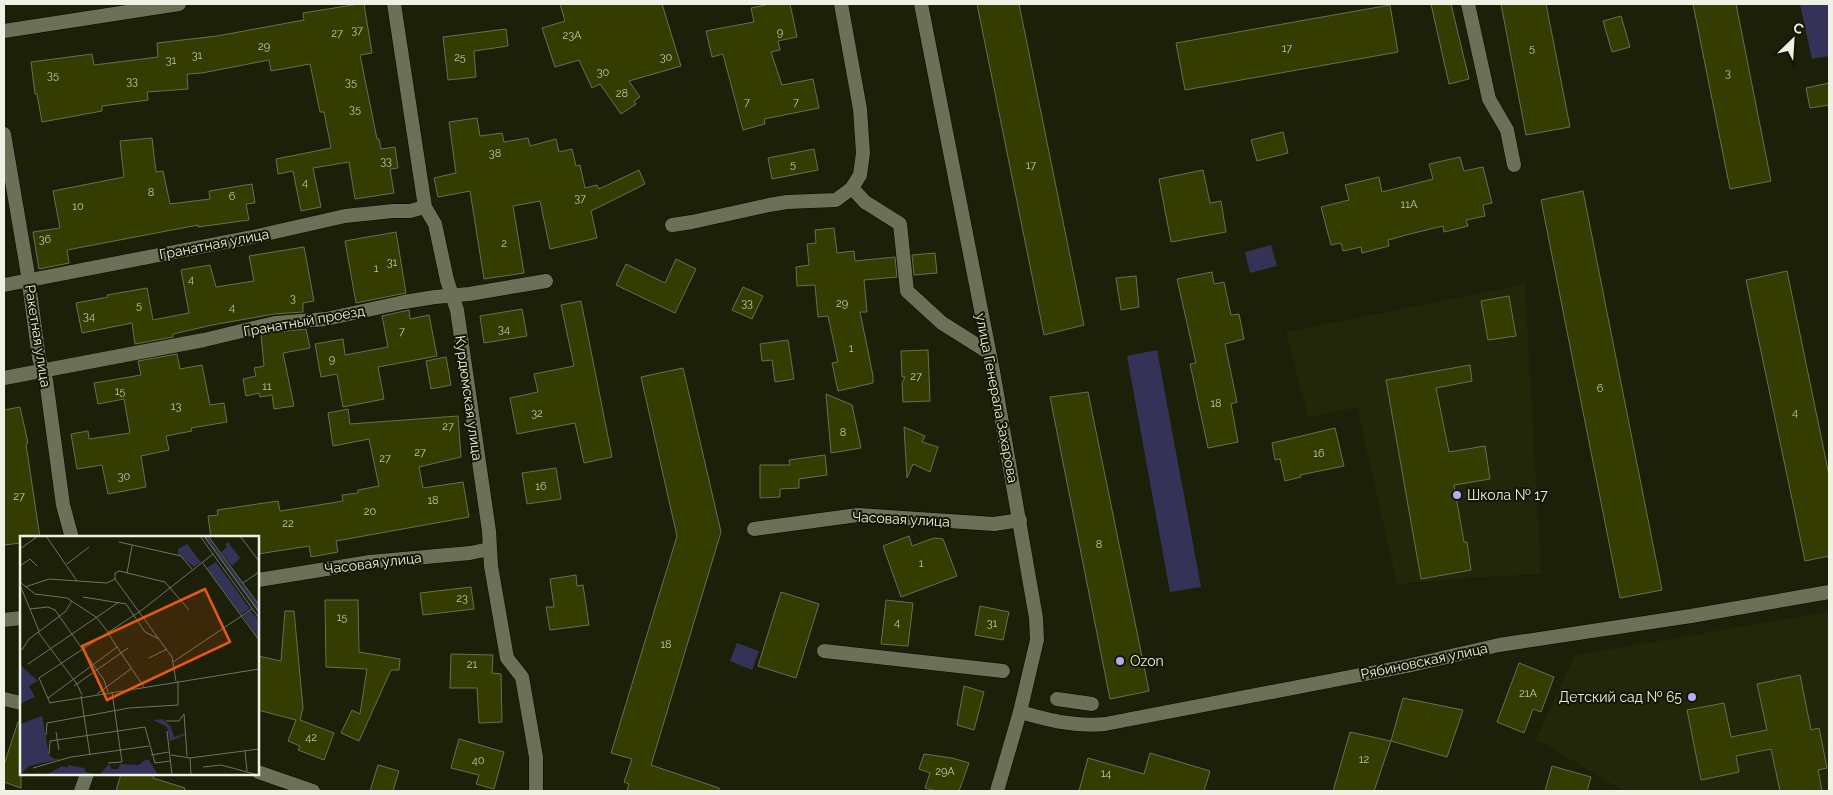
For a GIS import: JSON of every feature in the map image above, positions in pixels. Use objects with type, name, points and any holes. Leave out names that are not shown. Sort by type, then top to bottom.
[{"type":"street","points":[[4,31],[179,4]]},
{"type":"street","name":"Курдюмская улица","points":[[394,4],[425,207],[435,224],[451,295],[457,310],[507,658],[522,677],[536,757],[536,791]]},
{"type":"street","points":[[672,225],[787,202],[836,200],[852,188],[860,174],[863,153],[860,108],[841,4]]},
{"type":"street","name":"улица Генерала Захарова","points":[[921,4],[1020,520],[1036,618],[1038,640],[997,791]]},
{"type":"street","points":[[1468,4],[1489,99],[1506,130],[1514,165]]},
{"type":"street","name":"Ракетная улица","points":[[4,134],[29,281],[39,358],[46,380],[63,505],[71,536]]},
{"type":"street","points":[[852,188],[865,202],[900,224],[907,291],[942,323],[988,352]]},
{"type":"street","name":"Гранатная улица","points":[[4,285],[257,236],[344,216],[410,211],[425,207]]},
{"type":"street","name":"Гранатный проезд","points":[[4,378],[204,340],[275,323],[326,319],[404,302],[469,294],[546,281]]},
{"type":"street","name":"Часовая улица","points":[[754,529],[858,514],[994,524],[1020,520]]},
{"type":"street","name":"Часовая улица","points":[[259,580],[370,562],[490,549]]},
{"type":"street","name":"Рябиновская улица","points":[[1020,712],[1049,720],[1083,726],[1104,724],[1407,666],[1499,645],[1691,616],[1829,592]]},
{"type":"street","points":[[4,620],[20,618]]},
{"type":"street","points":[[824,651],[1003,671]]},
{"type":"street","points":[[4,698],[20,703]]},
{"type":"street","points":[[1057,699],[1092,704]]},
{"type":"street","points":[[259,772],[313,791]]},
{"type":"street","points":[[81,791],[87,775]]},
{"type":"shaded area","points":[[1800,4],[1829,4],[1829,56],[1812,59]]},
{"type":"shaded area","points":[[1271,245],[1277,266],[1250,273],[1245,252]]},
{"type":"shaded area","name":"Школа № 17","points":[[1525,284],[1541,574],[1397,584],[1357,407],[1308,417],[1286,332]]},
{"type":"shaded area","points":[[1157,350],[1201,587],[1170,592],[1127,356]]},
{"type":"shaded area","name":"Детский сад № 65","points":[[1829,612],[1829,791],[1624,791],[1536,739],[1575,655]]},
{"type":"shaded area","points":[[737,643],[759,651],[752,670],[730,661]]},
{"type":"building","points":[[364,4],[372,53],[360,55],[377,139],[379,139],[381,149],[395,147],[398,168],[390,169],[394,193],[355,199],[349,162],[313,168],[321,207],[301,211],[293,171],[278,174],[276,159],[331,148],[324,112],[320,112],[310,64],[271,71],[269,60],[202,73],[187,74],[188,89],[147,92],[148,100],[102,106],[102,111],[42,122],[37,94],[35,94],[31,62],[92,54],[94,65],[158,57],[157,43],[217,36],[304,20],[303,13]]},
{"type":"building","points":[[560,4],[662,4],[681,66],[629,81],[640,97],[634,101],[636,104],[621,114],[600,84],[592,88],[579,60],[555,67],[542,28],[565,21]]},
{"type":"building","points":[[770,4],[790,4],[797,37],[778,41],[780,50],[771,52],[782,85],[813,79],[819,108],[764,119],[765,124],[743,130],[723,54],[712,57],[706,31],[754,22],[751,8]]},
{"type":"building","points":[[977,4],[1019,4],[1084,325],[1044,335]]},
{"type":"building","points":[[1431,4],[1451,4],[1469,79],[1449,84]]},
{"type":"building","points":[[1501,4],[1546,4],[1570,127],[1526,135]]},
{"type":"building","points":[[1693,4],[1736,4],[1771,181],[1730,189]]},
{"type":"building","points":[[1390,5],[1398,52],[1185,90],[1176,43]]},
{"type":"building","points":[[1621,16],[1630,47],[1612,52],[1603,21]]},
{"type":"building","points":[[506,29],[508,46],[474,51],[476,77],[448,80],[443,37]]},
{"type":"building","points":[[1829,83],[1829,105],[1810,108],[1806,88]]},
{"type":"building","points":[[477,118],[480,136],[502,133],[504,142],[528,138],[530,146],[556,139],[559,152],[572,149],[576,166],[580,165],[585,188],[597,185],[599,189],[639,170],[645,184],[591,211],[597,238],[550,249],[540,201],[513,206],[524,273],[484,279],[470,191],[438,197],[434,178],[456,173],[449,122]]},
{"type":"building","points":[[1283,132],[1288,153],[1257,161],[1251,140]]},
{"type":"building","points":[[152,138],[156,172],[163,171],[170,204],[210,199],[209,191],[252,184],[255,203],[246,204],[249,220],[198,227],[198,225],[67,250],[69,263],[39,269],[33,232],[60,228],[53,191],[124,177],[120,141]]},
{"type":"building","points":[[814,149],[818,170],[772,179],[768,158]]},
{"type":"building","points":[[1460,157],[1464,171],[1483,167],[1492,203],[1483,205],[1485,216],[1466,220],[1468,226],[1444,232],[1443,226],[1388,240],[1389,246],[1362,253],[1361,247],[1343,251],[1341,243],[1331,245],[1321,207],[1349,200],[1345,185],[1379,177],[1382,192],[1433,179],[1429,164]]},
{"type":"building","points":[[1203,170],[1210,203],[1221,201],[1226,232],[1171,242],[1159,179]]},
{"type":"building","points":[[1583,191],[1662,590],[1620,598],[1541,200]]},
{"type":"building","points":[[834,228],[837,253],[854,251],[855,261],[895,257],[897,277],[864,280],[867,312],[860,312],[873,383],[838,391],[832,363],[838,362],[828,316],[818,317],[815,285],[797,286],[796,267],[809,265],[807,244],[816,243],[815,230]]},
{"type":"building","points":[[396,232],[406,293],[356,303],[345,241]]},
{"type":"building","points":[[304,247],[314,301],[303,303],[303,312],[274,314],[212,325],[173,334],[173,337],[135,344],[132,323],[82,333],[76,303],[147,288],[153,320],[189,313],[181,270],[210,265],[216,287],[254,281],[249,256]]},
{"type":"building","points":[[935,253],[937,273],[914,275],[912,255]]},
{"type":"building","points":[[676,259],[696,269],[675,313],[616,285],[626,264],[665,283]]},
{"type":"building","points":[[1787,271],[1829,475],[1829,556],[1805,561],[1746,280]]},
{"type":"building","points":[[1212,272],[1214,284],[1224,282],[1231,315],[1239,314],[1244,339],[1225,344],[1237,402],[1231,404],[1238,442],[1208,448],[1190,364],[1196,363],[1177,279]]},
{"type":"building","points":[[1136,276],[1139,307],[1121,310],[1116,278]]},
{"type":"building","points":[[743,287],[763,296],[752,319],[732,310]]},
{"type":"building","points":[[1509,296],[1516,336],[1488,340],[1481,301]]},
{"type":"building","points":[[581,301],[612,457],[584,463],[575,423],[517,434],[510,398],[538,392],[534,374],[574,366],[561,305]]},
{"type":"building","points":[[522,309],[527,336],[484,343],[480,316]]},
{"type":"building","points":[[409,310],[410,319],[429,315],[437,356],[378,367],[384,399],[343,407],[337,374],[321,377],[315,344],[343,339],[345,355],[388,347],[382,316]]},
{"type":"building","points":[[306,329],[310,348],[283,353],[294,406],[274,409],[272,395],[260,397],[259,393],[246,396],[243,379],[256,376],[254,368],[264,366],[261,335]]},
{"type":"building","points":[[788,340],[794,379],[775,382],[772,360],[762,361],[760,344]]},
{"type":"building","points":[[928,350],[930,401],[903,402],[902,383],[905,377],[902,377],[901,351]]},
{"type":"building","points":[[177,354],[180,369],[202,365],[210,405],[224,403],[227,422],[191,428],[192,431],[166,436],[169,450],[141,456],[146,487],[108,494],[102,465],[77,469],[71,434],[88,431],[89,439],[130,433],[124,399],[98,404],[94,383],[141,375],[138,361]]},
{"type":"building","points":[[446,357],[451,385],[431,389],[426,361]]},
{"type":"building","points":[[1470,365],[1472,381],[1436,388],[1449,452],[1485,446],[1490,479],[1454,485],[1464,542],[1467,542],[1471,570],[1421,579],[1386,380]]},
{"type":"building","points":[[683,368],[721,532],[651,765],[719,788],[719,791],[627,791],[629,784],[624,782],[632,759],[611,753],[677,536],[641,377]]},
{"type":"building","points":[[1088,392],[1149,691],[1110,699],[1050,397]]},
{"type":"building","points":[[826,394],[852,405],[861,448],[831,453]]},
{"type":"building","points":[[20,407],[28,443],[26,444],[40,536],[20,536],[20,543],[4,545],[4,410]]},
{"type":"building","points":[[348,409],[350,424],[458,416],[461,457],[419,467],[423,488],[463,482],[469,517],[336,541],[338,552],[311,557],[309,546],[259,554],[259,536],[211,536],[208,516],[218,515],[217,510],[278,501],[280,511],[343,501],[342,495],[358,493],[358,490],[379,486],[369,439],[333,446],[328,413]]},
{"type":"building","points":[[904,427],[925,436],[922,442],[938,447],[930,472],[913,464],[907,478]]},
{"type":"building","points":[[1335,428],[1344,466],[1300,475],[1301,477],[1285,481],[1280,459],[1275,460],[1272,443]]},
{"type":"building","points":[[825,455],[827,475],[799,479],[799,488],[780,489],[780,497],[760,498],[760,465],[790,465],[789,460]]},
{"type":"building","points":[[556,468],[561,499],[527,504],[522,473]]},
{"type":"building","points":[[909,536],[912,546],[934,538],[943,539],[957,576],[901,597],[883,546]]},
{"type":"building","points":[[576,575],[577,586],[583,585],[589,625],[550,630],[546,607],[554,607],[550,579]]},
{"type":"building","points":[[471,587],[474,609],[423,615],[420,593]]},
{"type":"building","points":[[781,592],[819,604],[796,678],[758,666]]},
{"type":"building","points":[[325,600],[358,600],[359,652],[400,659],[399,670],[391,670],[359,741],[341,733],[352,710],[360,714],[367,669],[326,667]]},
{"type":"building","points":[[886,600],[913,603],[908,646],[881,644]]},
{"type":"building","points":[[980,606],[1009,612],[1003,640],[975,635]]},
{"type":"building","points":[[285,611],[294,611],[303,708],[300,720],[334,733],[324,760],[298,750],[300,746],[288,741],[296,720],[259,710],[259,656],[281,661]]},
{"type":"building","points":[[451,654],[493,655],[492,673],[501,674],[502,722],[479,723],[477,688],[450,688]]},
{"type":"building","points":[[1519,663],[1554,677],[1541,712],[1533,709],[1524,733],[1497,722]]},
{"type":"building","points":[[1800,675],[1811,730],[1819,728],[1827,768],[1818,770],[1822,791],[1780,791],[1771,749],[1736,756],[1739,772],[1701,780],[1687,710],[1724,703],[1731,737],[1767,730],[1757,684]]},
{"type":"building","points":[[964,686],[984,692],[974,730],[957,725]]},
{"type":"building","points":[[1403,698],[1463,710],[1447,757],[1391,741]]},
{"type":"building","points":[[18,722],[20,722],[21,788],[4,782],[4,765]]},
{"type":"building","points":[[1350,732],[1391,741],[1374,791],[1333,791]]},
{"type":"building","points":[[459,739],[504,752],[494,789],[476,784],[479,775],[451,768]]},
{"type":"building","points":[[1150,753],[1210,771],[1204,791],[1079,791],[1088,758],[1144,774]]},
{"type":"building","points":[[924,754],[952,758],[969,763],[959,791],[936,791],[925,788],[930,773],[919,769]]},
{"type":"building","points":[[378,765],[399,771],[393,791],[370,791]]},
{"type":"building","points":[[1552,766],[1591,777],[1587,791],[1545,791]]},
{"type":"building","points":[[121,775],[154,775],[153,778],[185,788],[184,791],[116,791]]},
{"type":"place","name":"Школа № 17","points":[[1457,495]]},
{"type":"place","name":"Ozon","points":[[1120,661]]},
{"type":"place","name":"Детский сад № 65","points":[[1692,697]]}]
